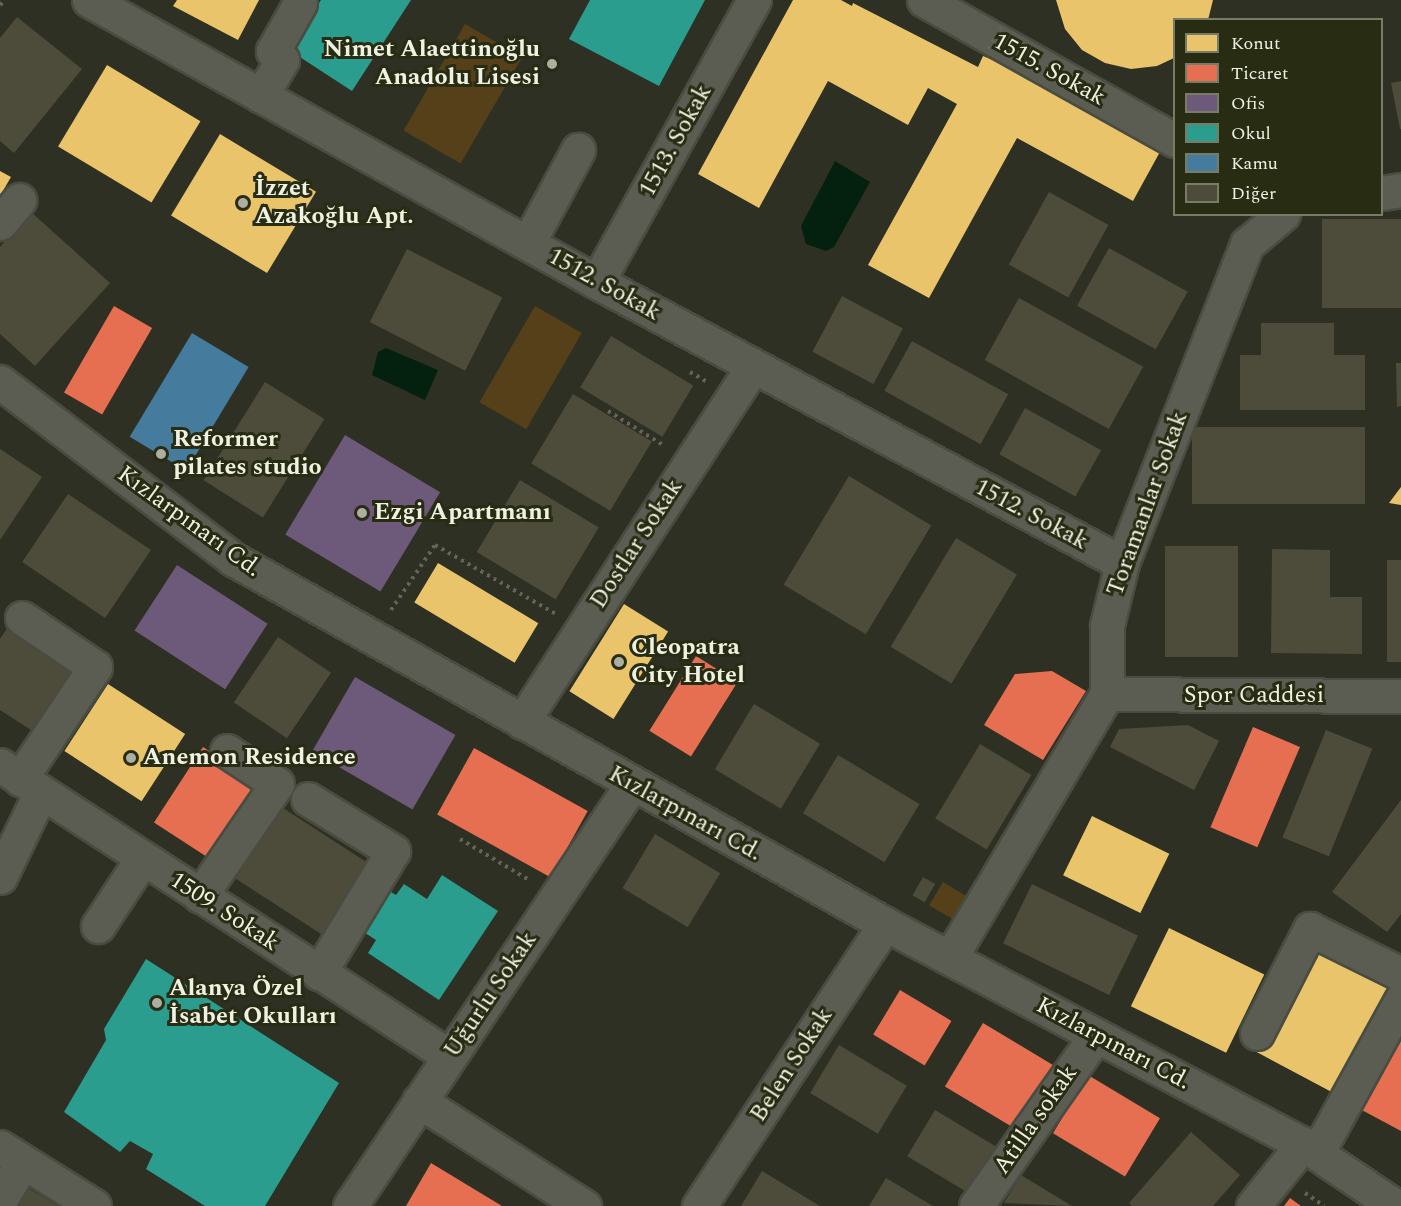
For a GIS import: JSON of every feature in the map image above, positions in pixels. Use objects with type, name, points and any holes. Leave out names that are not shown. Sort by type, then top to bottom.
[{"type":"street","name":"1512. Sokak","points":[[89,0],[597,282],[1122,564]]},
{"type":"street","name":"1513. Sokak","points":[[597,282],[754,0]]},
{"type":"street","name":"1515. Sokak","points":[[924,0],[1173,139]]},
{"type":"street","points":[[261,96],[282,60],[273,51],[300,3]]},
{"type":"street","points":[[528,243],[578,150]]},
{"type":"street","points":[[1383,194],[1401,190]]},
{"type":"street","name":"Toramanlar Sokak","points":[[1107,694],[1107,625],[1122,564],[1247,244],[1281,216]]},
{"type":"street","name":"Dostlar Sokak","points":[[522,722],[753,366]]},
{"type":"street","name":"Kızlarpınarı Cd.","points":[[0,382],[233,559],[885,924],[1310,1149],[1395,1206]]},
{"type":"street","points":[[0,877],[22,781],[95,667],[22,618]]},
{"type":"street","points":[[950,958],[1107,694]]},
{"type":"street","name":"Spor Caddesi","points":[[1107,694],[1401,696]]},
{"type":"street","points":[[22,781],[65,732]]},
{"type":"street","points":[[200,896],[277,784],[227,751]]},
{"type":"street","name":"1509. Sokak","points":[[22,781],[449,1056]]},
{"type":"street","name":"Uğurlu Sokak","points":[[350,1206],[632,784]]},
{"type":"street","points":[[308,799],[393,851],[325,977]]},
{"type":"street","points":[[98,926],[142,859]]},
{"type":"street","name":"Belen Sokak","points":[[699,1206],[885,924]]},
{"type":"street","points":[[1257,1033],[1310,929],[1401,974]]},
{"type":"street","points":[[325,977],[349,953]]},
{"type":"street","points":[[1253,1206],[1310,1149],[1401,1000]]},
{"type":"street","name":"Atilla sokak","points":[[976,1206],[1096,1035]]},
{"type":"street","points":[[419,1101],[584,1206]]},
{"type":"street","points":[[0,1200],[12,1155],[94,1206]]},
{"type":"path","points":[[0,5],[5,0]]},
{"type":"path","points":[[988,49],[1003,26]]},
{"type":"path","points":[[679,364],[709,384]]},
{"type":"path","points":[[608,411],[666,447]]},
{"type":"path","points":[[389,614],[435,545],[562,618]]},
{"type":"path","points":[[460,839],[534,882]]},
{"type":"shaded area","points":[[465,24],[522,57],[461,164],[404,131]]},
{"type":"shaded area","points":[[835,161],[870,182],[834,247],[826,251],[806,244],[801,226]]},
{"type":"shaded area","points":[[535,306],[582,333],[526,429],[480,402]]},
{"type":"shaded area","points":[[386,348],[438,370],[425,400],[372,375],[378,352]]},
{"type":"shaded area","points":[[943,882],[966,896],[952,919],[929,905]]},
{"type":"building: Konut","points":[[177,0],[259,0],[238,40],[173,6]]},
{"type":"building: Konut","points":[[793,0],[841,0],[852,6],[853,3],[978,67],[983,56],[1000,63],[1161,150],[1133,201],[1017,138],[929,298],[868,265],[957,104],[928,88],[908,125],[828,81],[759,208],[698,174]]},
{"type":"building: Konut","points":[[1056,0],[1213,0],[1208,18],[1173,18],[1173,58],[1157,66],[1131,69],[1105,63],[1082,50],[1065,29]]},
{"type":"building: Konut","points":[[107,65],[200,121],[152,203],[58,146]]},
{"type":"building: Konut","name":"İzzet Azakoğlu Apt.","points":[[220,134],[316,192],[267,273],[171,215]]},
{"type":"building: Konut","points":[[0,171],[11,177],[0,196]]},
{"type":"building: Konut","points":[[1401,487],[1401,505],[1389,503]]},
{"type":"building: Konut","points":[[438,563],[538,623],[515,663],[414,602]]},
{"type":"building: Konut","name":"Cleopatra City Hotel","points":[[624,604],[668,632],[614,719],[569,691]]},
{"type":"building: Konut","points":[[108,684],[185,734],[142,801],[64,751]]},
{"type":"building: Konut","points":[[1092,816],[1169,854],[1140,913],[1063,875]]},
{"type":"building: Konut","points":[[1169,928],[1264,974],[1226,1053],[1131,1006]]},
{"type":"building: Konut","points":[[1313,945],[1389,985],[1332,1092],[1256,1052]]},
{"type":"building: Ticaret","points":[[114,306],[152,328],[102,415],[64,393]]},
{"type":"building: Ticaret","points":[[696,656],[738,682],[691,757],[649,731]]},
{"type":"building: Ticaret","points":[[1052,671],[1086,691],[1043,760],[984,725],[1015,674]]},
{"type":"building: Ticaret","points":[[1253,727],[1300,747],[1257,847],[1210,827]]},
{"type":"building: Ticaret","points":[[203,747],[264,787],[215,862],[154,822]]},
{"type":"building: Ticaret","points":[[474,748],[588,811],[551,877],[437,814]]},
{"type":"building: Ticaret","points":[[900,990],[951,1021],[925,1065],[873,1035]]},
{"type":"building: Ticaret","points":[[983,1023],[1054,1066],[1016,1129],[945,1086]]},
{"type":"building: Ticaret","points":[[1401,1029],[1401,1131],[1358,1108]]},
{"type":"building: Ticaret","points":[[1088,1075],[1160,1118],[1125,1177],[1053,1133]]},
{"type":"building: Ticaret","points":[[431,1163],[502,1206],[406,1206]]},
{"type":"building: Ticaret","points":[[1290,1198],[1301,1206],[1284,1206]]},
{"type":"building: Ofis","name":"Ezgi Apartmanı","points":[[345,435],[440,492],[380,592],[285,534]]},
{"type":"building: Ofis","points":[[177,565],[268,624],[225,689],[135,630]]},
{"type":"building: Ofis","points":[[355,677],[455,735],[412,809],[312,751]]},
{"type":"building: Okul","points":[[321,0],[411,0],[352,91],[289,50]]},
{"type":"building: Okul","points":[[590,0],[705,0],[659,86],[569,39]]},
{"type":"building: Okul","points":[[442,875],[498,911],[439,1000],[368,953],[376,940],[359,929],[386,889],[396,895],[404,884],[427,899]]},
{"type":"building: Okul","points":[[146,959],[339,1083],[265,1206],[205,1206],[146,1169],[153,1154],[130,1141],[120,1152],[64,1112],[106,1040],[104,1029]]},
{"type":"building: Kamu","points":[[192,333],[249,367],[186,471],[130,437]]},
{"type":"building: Diğer","points":[[17,17],[82,69],[14,153],[0,141],[0,38]]},
{"type":"building: Diğer","points":[[1401,81],[1401,129],[1400,129],[1391,83]]},
{"type":"building: Diğer","points":[[1049,192],[1108,225],[1068,298],[1009,265]]},
{"type":"building: Diğer","points":[[31,212],[110,283],[35,366],[0,334],[0,247]]},
{"type":"building: Diğer","points":[[1322,219],[1401,219],[1401,308],[1322,308]]},
{"type":"building: Diğer","points":[[1109,248],[1188,292],[1156,349],[1077,306]]},
{"type":"building: Diğer","points":[[407,249],[502,298],[465,371],[370,322]]},
{"type":"building: Diğer","points":[[842,296],[903,328],[873,384],[812,352]]},
{"type":"building: Diğer","points":[[1019,298],[1143,367],[1109,429],[985,360]]},
{"type":"building: Diğer","points":[[1261,323],[1334,323],[1334,355],[1365,355],[1365,410],[1240,410],[1240,355],[1261,355]]},
{"type":"building: Diğer","points":[[611,336],[693,385],[662,437],[580,387]]},
{"type":"building: Diğer","points":[[912,341],[1008,394],[981,444],[884,391]]},
{"type":"building: Diğer","points":[[1396,363],[1401,363],[1401,406],[1397,407]]},
{"type":"building: Diğer","points":[[265,382],[324,419],[263,517],[204,480]]},
{"type":"building: Diğer","points":[[573,394],[652,441],[610,511],[531,463]]},
{"type":"building: Diğer","points":[[1025,408],[1101,450],[1075,497],[999,454]]},
{"type":"building: Diğer","points":[[1192,427],[1365,427],[1365,504],[1192,504]]},
{"type":"building: Diğer","points":[[0,449],[42,477],[0,540]]},
{"type":"building: Diğer","points":[[849,476],[931,525],[866,634],[784,585]]},
{"type":"building: Diğer","points":[[520,480],[599,527],[556,599],[477,552]]},
{"type":"building: Diğer","points":[[68,494],[151,550],[105,618],[22,562]]},
{"type":"building: Diğer","points":[[956,538],[1017,575],[951,683],[891,647]]},
{"type":"building: Diğer","points":[[1165,546],[1238,546],[1238,657],[1165,657]]},
{"type":"building: Diğer","points":[[1272,549],[1330,550],[1330,597],[1362,597],[1362,654],[1271,653]]},
{"type":"building: Diğer","points":[[1387,560],[1401,560],[1401,662],[1387,662]]},
{"type":"building: Diğer","points":[[12,621],[86,670],[42,737],[0,710],[0,639]]},
{"type":"building: Diğer","points":[[278,637],[331,673],[287,738],[234,702]]},
{"type":"building: Diğer","points":[[754,704],[820,744],[781,809],[715,769]]},
{"type":"building: Diğer","points":[[1188,725],[1219,741],[1194,790],[1110,747],[1119,729]]},
{"type":"building: Diğer","points":[[1326,730],[1372,749],[1329,856],[1283,838]]},
{"type":"building: Diğer","points":[[980,744],[1031,775],[987,849],[935,819]]},
{"type":"building: Diğer","points":[[838,755],[919,804],[884,862],[803,813]]},
{"type":"building: Diğer","points":[[1401,800],[1401,914],[1387,932],[1332,892]]},
{"type":"building: Diğer","points":[[280,806],[379,870],[333,942],[234,877]]},
{"type":"building: Diğer","points":[[655,834],[720,873],[688,927],[623,888]]},
{"type":"building: Diğer","points":[[923,877],[935,884],[925,902],[912,895]]},
{"type":"building: Diğer","points":[[1032,884],[1138,936],[1109,995],[1003,943]]},
{"type":"building: Diğer","points":[[839,1045],[907,1086],[878,1134],[810,1093]]},
{"type":"building: Diğer","points":[[935,1110],[997,1147],[969,1193],[907,1156]]},
{"type":"building: Diğer","points":[[1191,1132],[1240,1175],[1213,1206],[1132,1206],[1129,1203]]},
{"type":"building: Diğer","points":[[762,1171],[820,1206],[741,1206]]},
{"type":"building: Diğer","points":[[1021,1175],[1072,1206],[1004,1203]]},
{"type":"building: Diğer","points":[[886,1178],[933,1206],[869,1206]]},
{"type":"building: Diğer","points":[[26,1187],[58,1206],[15,1206]]},
{"type":"place","name":"Nimet Alaettinoğlu Anadolu Lisesi","points":[[552,64]]},
{"type":"place","name":"İzzet Azakoğlu Apt.","points":[[243,203]]},
{"type":"place","name":"Reformer pilates studio","points":[[161,454]]},
{"type":"place","name":"Ezgi Apartmanı","points":[[362,513]]},
{"type":"place","name":"Cleopatra City Hotel","points":[[619,662]]},
{"type":"place","name":"Anemon Residence","points":[[131,758]]},
{"type":"place","name":"Alanya Özel İsabet Okulları","points":[[157,1003]]}]
